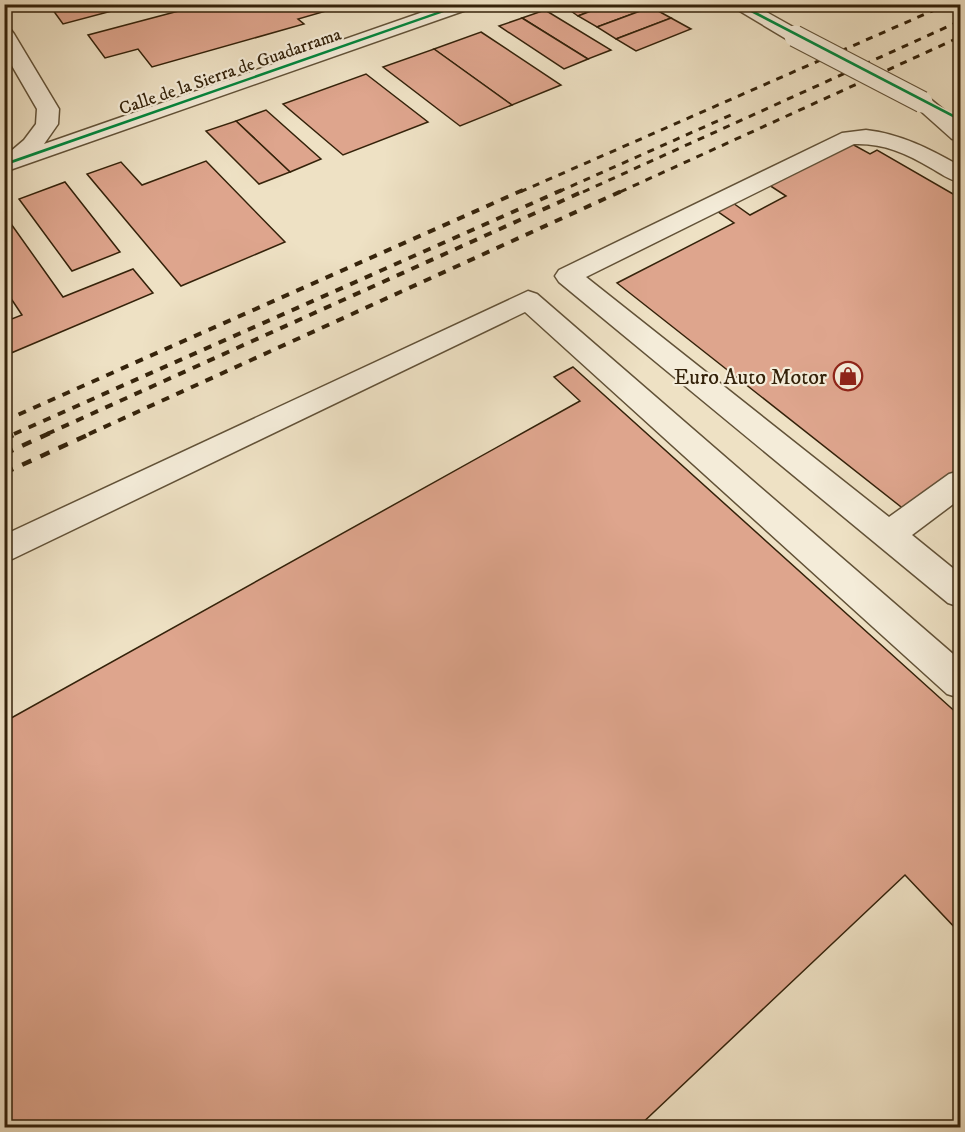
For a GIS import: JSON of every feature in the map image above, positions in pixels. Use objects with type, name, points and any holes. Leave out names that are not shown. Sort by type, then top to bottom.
[{"type":"street","name":"Calle de la Sierra de Guadarrama","points":[[8,164],[465,4]]},
{"type":"street","points":[[737,4],[960,120]]},
{"type":"street","points":[[7,44],[64,114]]},
{"type":"street","points":[[922,102],[960,134]]},
{"type":"street","points":[[8,164],[32,145],[47,124],[64,114],[126,123]]},
{"type":"street","points":[[956,581],[889,535],[568,276],[850,138],[868,136],[885,138],[907,145],[960,175]]},
{"type":"street","points":[[4,550],[528,300],[960,682]]},
{"type":"street","points":[[889,535],[960,483]]},
{"type":"building","points":[[55,4],[138,4],[63,24],[50,6]]},
{"type":"building","points":[[205,4],[350,4],[298,19],[304,24],[152,67],[138,49],[105,58],[88,35]]},
{"type":"building","points":[[561,4],[609,4],[578,16]]},
{"type":"building","points":[[609,4],[647,4],[651,7],[597,27],[578,16]]},
{"type":"building","points":[[651,7],[671,18],[616,39],[597,27]]},
{"type":"building","points":[[545,10],[611,50],[588,59],[522,18]]},
{"type":"building","points":[[522,18],[588,59],[564,69],[499,26]]},
{"type":"building","points":[[671,18],[691,29],[636,51],[616,39]]},
{"type":"building","points":[[481,32],[561,85],[512,105],[434,49]]},
{"type":"building","points":[[434,49],[512,105],[460,126],[383,67]]},
{"type":"building","points":[[366,74],[428,122],[343,155],[283,104]]},
{"type":"building","points":[[266,110],[321,159],[290,172],[236,121]]},
{"type":"building","points":[[236,121],[290,172],[259,184],[206,131]]},
{"type":"building","name":"Euro Auto Motor","points":[[852,144],[870,154],[877,150],[960,198],[960,469],[905,510],[617,283],[734,223],[717,211],[733,203],[750,215],[786,196],[769,185]]},
{"type":"building","points":[[206,161],[285,242],[181,286],[87,174],[121,162],[142,185]]},
{"type":"building","points":[[65,182],[120,252],[72,271],[19,199]]},
{"type":"building","points":[[4,214],[63,297],[133,269],[153,293],[4,356],[4,322],[22,315],[4,288]]},
{"type":"building","points":[[573,367],[960,716],[960,933],[905,875],[637,1128],[4,1128],[4,722],[580,401],[554,377]]},
{"type":"railway","points":[[520,192],[948,4]]},
{"type":"railway","points":[[583,192],[960,21]]},
{"type":"railway","points":[[620,192],[960,37]]},
{"type":"railway","points":[[558,192],[731,115]]},
{"type":"railway","points":[[4,421],[523,190]]},
{"type":"railway","points":[[14,434],[562,190]]},
{"type":"railway","points":[[47,434],[586,190]]},
{"type":"railway","points":[[89,434],[624,190]]},
{"type":"railway","points":[[4,439],[18,433]]},
{"type":"railway","points":[[4,454],[50,433]]},
{"type":"railway","points":[[4,473],[92,433]]},
{"type":"cycle path","points":[[4,165],[465,4]]},
{"type":"cycle path","points":[[737,4],[960,120]]},
{"type":"place","name":"Euro Auto Motor","points":[[848,376]]}]
